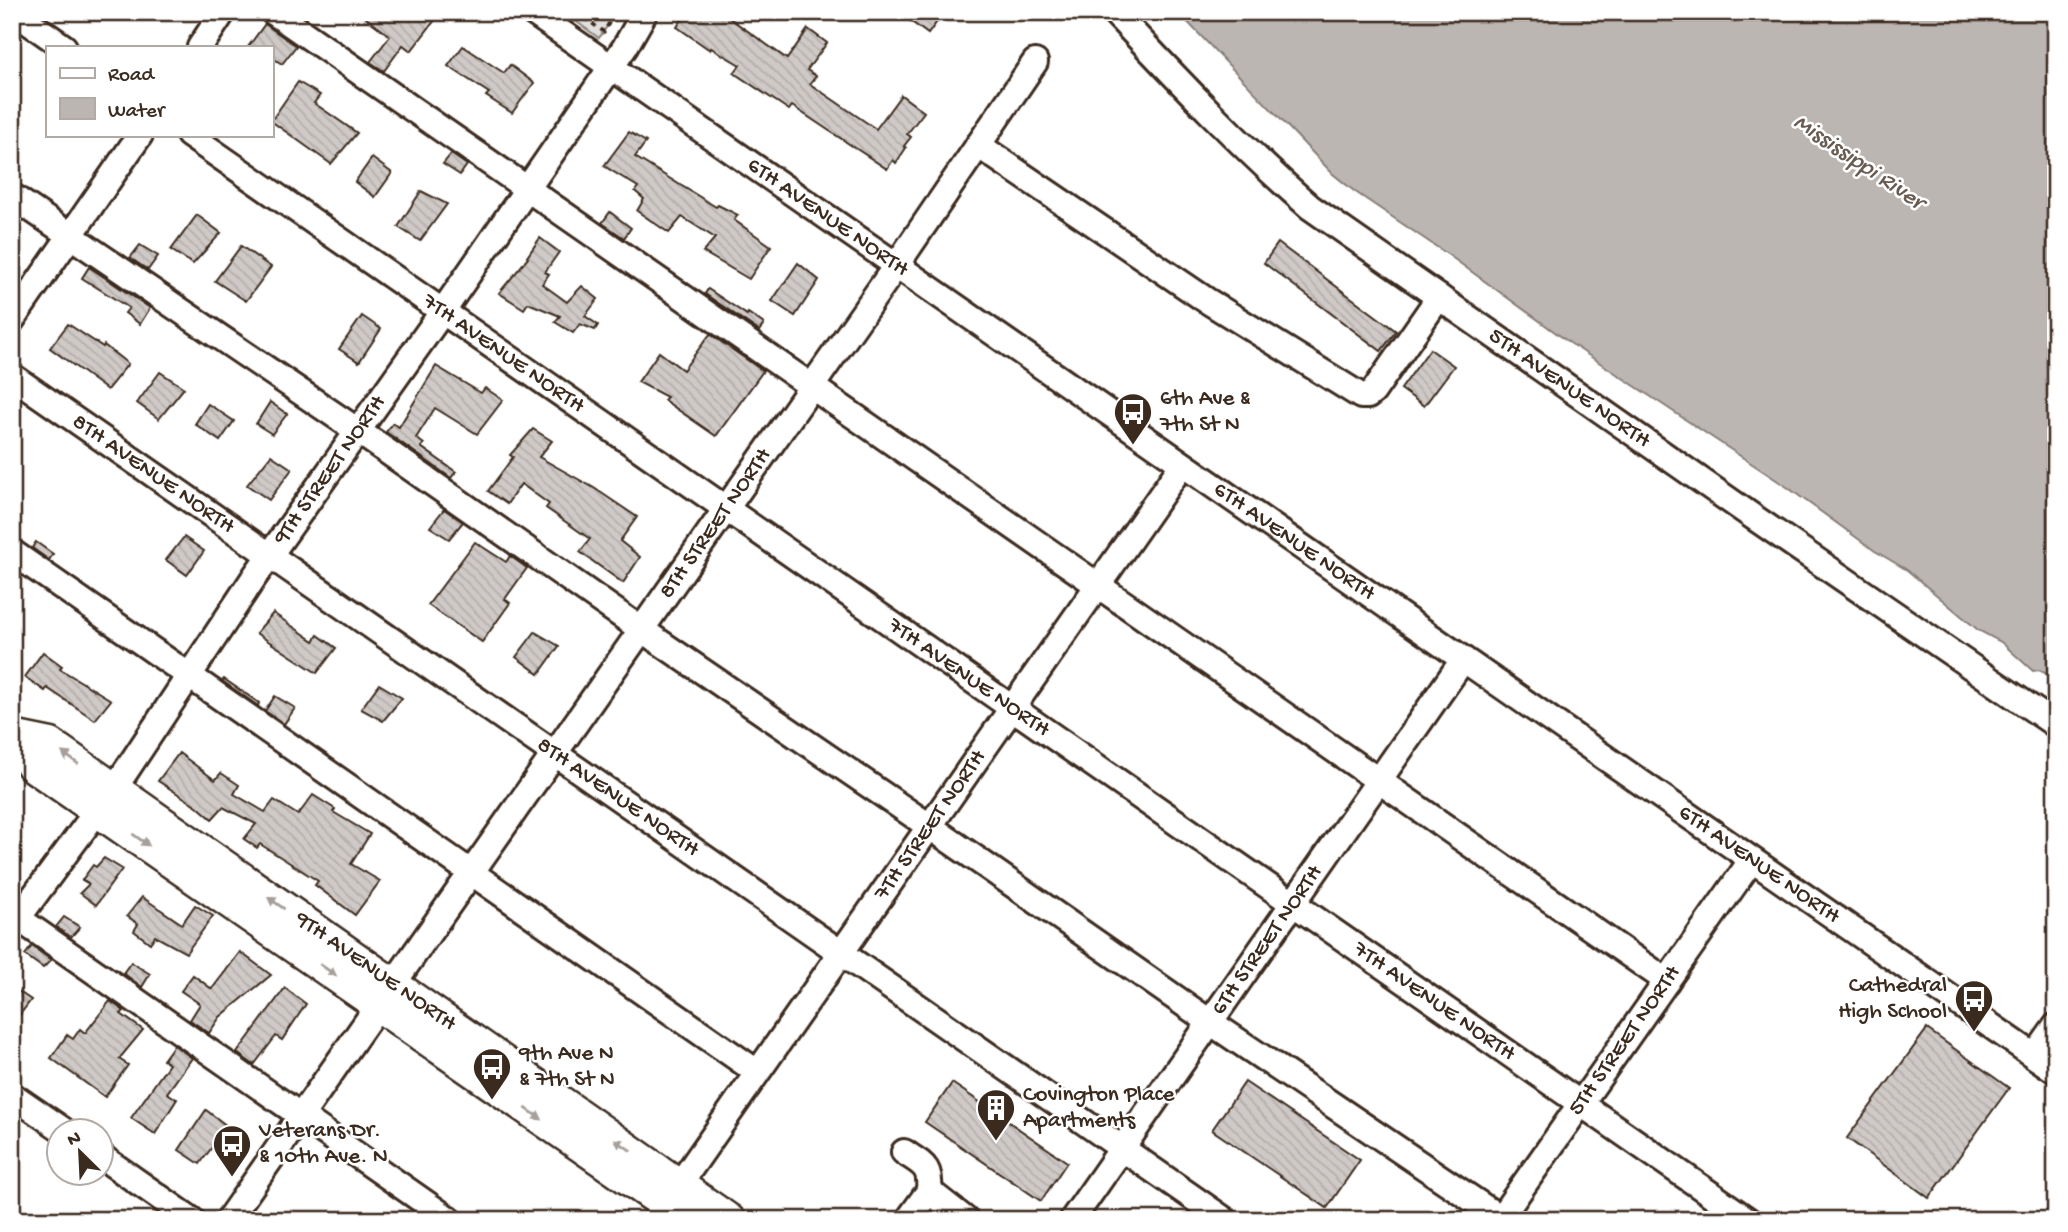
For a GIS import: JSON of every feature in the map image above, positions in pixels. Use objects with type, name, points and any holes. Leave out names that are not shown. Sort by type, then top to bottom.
[{"type":"main road","name":"9TH AVENUE NORTH","points":[[13,736],[51,744],[106,800],[386,995],[672,1207],[730,1220]]},
{"type":"street","points":[[14,12],[63,46]]},
{"type":"street","points":[[201,46],[223,12]]},
{"type":"street","points":[[272,12],[1667,981]]},
{"type":"street","name":"6TH AVENUE NORTH","points":[[532,12],[2056,1071]]},
{"type":"street","name":"9TH STREET NORTH","points":[[14,920],[106,800],[270,555],[611,67],[645,12]]},
{"type":"street","name":"5TH AVENUE NORTH","points":[[1114,12],[1208,112],[1310,207],[2056,725]]},
{"type":"street","name":"8TH STREET NORTH","points":[[228,1220],[896,266],[1035,62]]},
{"type":"street","points":[[12,320],[139,136]]},
{"type":"street","name":"7TH AVENUE NORTH","points":[[191,136],[1748,1220]]},
{"type":"street","points":[[978,145],[1206,300],[1361,397],[1373,392],[1439,297]]},
{"type":"street","points":[[12,196],[358,431],[642,630],[1500,1219]]},
{"type":"street","name":"8TH AVENUE NORTH","points":[[12,376],[1225,1220]]},
{"type":"street","name":"7TH STREET NORTH","points":[[672,1207],[757,1072],[1182,465]]},
{"type":"street","points":[[12,552],[757,1072]]},
{"type":"street","name":"6TH STREET NORTH","points":[[1072,1220],[1463,660]]},
{"type":"street","name":"5TH STREET NORTH","points":[[1500,1219],[1751,861]]},
{"type":"street","points":[[14,920],[450,1220]]},
{"type":"street","points":[[2035,1056],[2056,1026]]},
{"type":"street","points":[[12,1095],[46,1118]]},
{"type":"street","points":[[904,1152],[926,1167],[930,1176],[929,1191],[908,1220]]},
{"type":"street","points":[[116,1167],[192,1220]]},
{"type":"street","points":[[929,1191],[966,1220]]},
{"type":"path","points":[[576,12],[604,32],[615,12]]},
{"type":"green space","points":[[563,12],[617,12],[599,38]]},
{"type":"water","name":"Mississippi River","points":[[1178,12],[2056,12],[2056,691],[2051,676],[2039,670],[2033,671],[2001,642],[1978,630],[1907,570],[1875,551],[1787,487],[1570,343],[1354,191],[1333,174]]},
{"type":"building","points":[[358,12],[423,12],[435,20],[411,51],[403,45],[384,71],[370,62],[390,36]]},
{"type":"building","points":[[687,12],[721,12],[787,59],[808,29],[827,43],[807,70],[816,76],[810,84],[876,129],[901,95],[924,112],[907,134],[911,137],[896,163],[893,160],[887,169],[792,106],[789,110],[734,73],[740,65],[711,48],[710,50],[677,27]]},
{"type":"building","points":[[898,12],[944,12],[928,34]]},
{"type":"building","points":[[265,24],[296,46],[282,64],[273,58],[273,46],[249,46]]},
{"type":"building","points":[[463,46],[504,73],[510,65],[534,83],[512,113],[486,96],[489,93],[448,66]]},
{"type":"building","points":[[298,82],[320,95],[314,103],[357,133],[331,164],[273,122],[273,118]]},
{"type":"building","points":[[629,132],[646,142],[635,157],[716,207],[718,205],[738,215],[734,220],[771,246],[749,279],[703,252],[715,238],[682,217],[669,233],[637,211],[644,199],[635,191],[638,187],[604,166]]},
{"type":"building","points":[[451,154],[467,165],[460,175],[443,164]]},
{"type":"building","points":[[372,158],[392,173],[375,197],[355,182]]},
{"type":"building","points":[[421,191],[447,204],[420,241],[398,227]]},
{"type":"building","points":[[610,212],[631,228],[624,238],[602,223]]},
{"type":"building","points":[[197,215],[221,233],[193,264],[171,250]]},
{"type":"building","points":[[540,238],[559,252],[545,272],[549,274],[542,284],[567,302],[582,286],[598,299],[585,316],[598,325],[595,330],[580,324],[573,333],[555,322],[560,316],[528,303],[524,309],[499,293],[528,258]]},
{"type":"building","points":[[1278,243],[1396,331],[1381,351],[1264,263]]},
{"type":"building","points":[[140,245],[158,256],[148,270],[130,258]]},
{"type":"building","points":[[241,246],[271,267],[246,301],[215,281]]},
{"type":"building","points":[[798,263],[819,280],[795,316],[772,301]]},
{"type":"building","points":[[89,267],[150,308],[140,324],[125,313],[129,308],[82,278]]},
{"type":"building","points":[[708,289],[764,324],[759,331],[705,294]]},
{"type":"building","points":[[362,316],[381,329],[359,362],[339,349]]},
{"type":"building","points":[[68,324],[103,347],[104,345],[128,364],[107,390],[50,348]]},
{"type":"building","points":[[710,334],[763,371],[716,436],[664,400],[667,397],[638,382],[659,352],[683,370]]},
{"type":"building","points":[[1430,349],[1454,366],[1424,406],[1401,389]]},
{"type":"building","points":[[436,366],[481,393],[485,388],[503,400],[477,434],[435,408],[416,438],[424,444],[421,447],[456,472],[451,478],[386,432],[393,423],[399,427]]},
{"type":"building","points":[[160,372],[184,388],[159,419],[137,403]]},
{"type":"building","points":[[270,402],[287,414],[272,434],[256,424]]},
{"type":"building","points":[[208,404],[234,421],[220,441],[195,424]]},
{"type":"building","points":[[533,429],[552,441],[539,457],[594,488],[637,517],[620,541],[640,557],[623,583],[580,552],[590,539],[546,508],[549,504],[521,484],[507,504],[488,491],[513,457],[510,455]]},
{"type":"building","points":[[271,455],[292,469],[269,500],[247,485]]},
{"type":"building","points":[[444,509],[463,522],[449,539],[430,527]]},
{"type":"building","points":[[184,537],[204,551],[187,575],[166,560]]},
{"type":"building","points":[[36,542],[53,554],[49,560],[32,548]]},
{"type":"building","points":[[475,542],[506,562],[510,556],[527,568],[505,599],[510,603],[482,642],[428,605]]},
{"type":"building","points":[[273,613],[314,641],[318,635],[336,648],[317,673],[256,633]]},
{"type":"building","points":[[535,632],[559,646],[539,674],[516,657]]},
{"type":"building","points":[[43,652],[62,666],[60,669],[111,700],[95,720],[47,688],[45,691],[25,677]]},
{"type":"building","points":[[224,679],[259,703],[258,706],[222,681]]},
{"type":"building","points":[[379,684],[402,698],[383,721],[361,709]]},
{"type":"building","points":[[275,696],[295,708],[284,724],[265,711]]},
{"type":"building","points":[[179,753],[215,780],[221,773],[239,785],[234,794],[265,812],[274,800],[298,815],[313,795],[335,809],[333,812],[370,834],[351,864],[380,881],[355,915],[315,885],[318,881],[260,844],[257,848],[244,839],[256,824],[223,807],[212,819],[158,781]]},
{"type":"building","points":[[104,858],[122,869],[96,905],[80,893],[89,884],[82,880],[93,865],[96,867]]},
{"type":"building","points":[[142,897],[182,924],[195,905],[213,916],[186,953],[155,936],[150,943],[134,931],[138,924],[127,916]]},
{"type":"building","points":[[64,917],[80,927],[71,937],[56,927]]},
{"type":"building","points":[[32,946],[51,960],[43,968],[25,955]]},
{"type":"building","points":[[240,952],[271,975],[220,1017],[209,1033],[190,1020],[200,1004],[181,991],[193,975],[212,989]]},
{"type":"building","points":[[131,962],[150,974],[142,987],[123,973]]},
{"type":"building","points":[[12,987],[31,1000],[12,1025]]},
{"type":"building","points":[[285,988],[306,1004],[282,1040],[276,1036],[254,1065],[237,1053]]},
{"type":"building","points":[[110,1001],[124,1011],[121,1014],[143,1030],[119,1059],[128,1065],[105,1097],[51,1058],[67,1035],[73,1039],[80,1029],[85,1033]]},
{"type":"building","points":[[1927,1029],[2009,1088],[1929,1198],[1847,1138]]},
{"type":"building","points":[[174,1045],[192,1058],[167,1093],[177,1099],[155,1134],[131,1118],[169,1064],[163,1060]]},
{"type":"building","points":[[1245,1082],[1360,1160],[1327,1208],[1212,1130]]},
{"type":"building","name":"Covington Place Apartments","points":[[952,1083],[1067,1162],[1041,1201],[925,1122]]},
{"type":"building","points":[[206,1110],[227,1126],[200,1164],[179,1150]]},
{"type":"place","name":"6th Ave & 7th St N","points":[[1133,446]]},
{"type":"place","name":"Cathedral High School","points":[[1974,1033]]},
{"type":"place","name":"9th Ave N & 7th St N","points":[[492,1101]]},
{"type":"place","name":"Covington Place Apartments","points":[[996,1142]]},
{"type":"place","name":"Veterans Dr. & 10th Ave. N","points":[[232,1178]]}]
